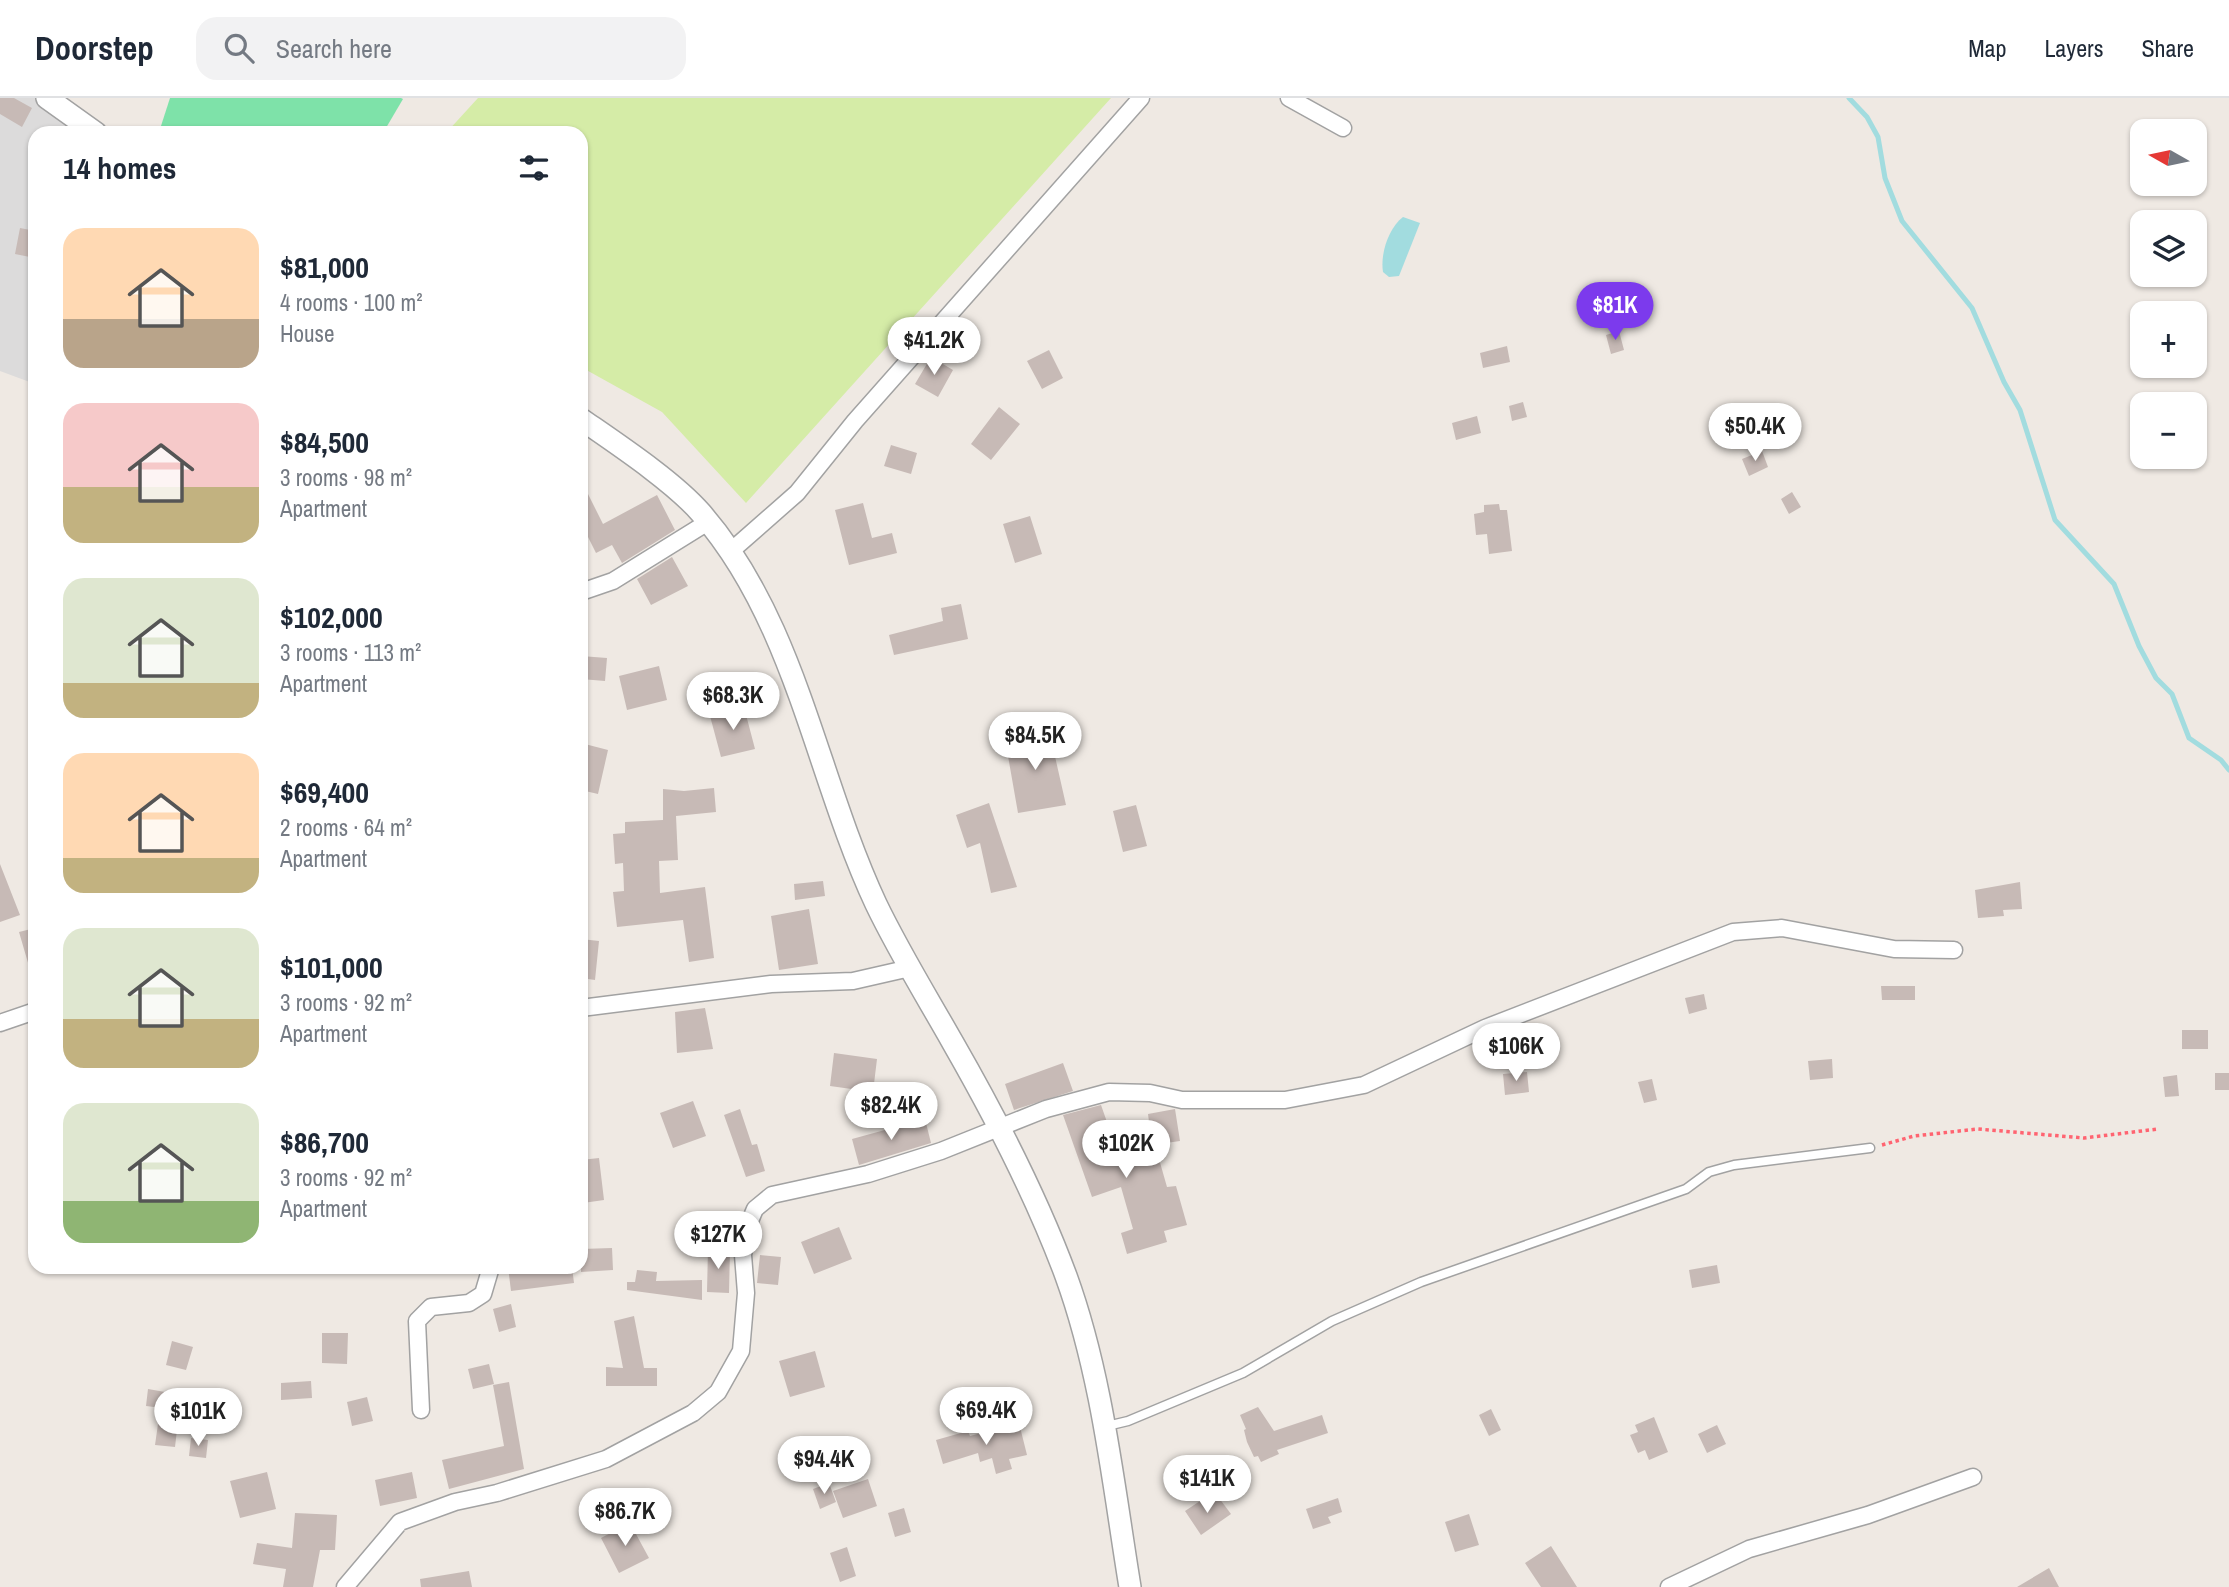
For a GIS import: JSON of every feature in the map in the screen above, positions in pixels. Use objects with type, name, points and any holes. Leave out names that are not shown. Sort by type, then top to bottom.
[{"type":"street","points":[[47,98],[86,126]]},
{"type":"street","points":[[731,551],[797,494],[855,421],[1141,98]]},
{"type":"street","points":[[1289,98],[1343,128]]},
{"type":"street","points":[[588,424],[623,448],[698,510],[731,551],[765,615],[801,700],[853,852],[910,968],[998,1126],[1030,1190],[1073,1294],[1089,1351],[1104,1426],[1130,1587]]},
{"type":"street","points":[[588,590],[613,582],[708,522]]},
{"type":"street","points":[[345,1587],[400,1522],[455,1502],[497,1493],[606,1459],[693,1413],[718,1392],[741,1352],[746,1293],[743,1255],[747,1228],[755,1209],[772,1195],[868,1174],[941,1151],[998,1126],[1109,1092],[1150,1093],[1182,1100],[1286,1100],[1364,1085],[1485,1028],[1733,932],[1782,928],[1894,949],[1954,950]]},
{"type":"street","points":[[588,1007],[771,984],[853,981],[910,968]]},
{"type":"street","points":[[0,1023],[28,1013]]},
{"type":"street","points":[[421,1410],[416,1336],[419,1318],[430,1307],[469,1303],[483,1294],[489,1274]]},
{"type":"street","points":[[1669,1587],[1749,1549],[1868,1515],[1973,1477]]},
{"type":"lane","points":[[1104,1426],[1128,1421],[1242,1373],[1332,1321],[1390,1294],[1686,1189],[1717,1169],[1870,1148]]},
{"type":"path","points":[[1870,1148],[1914,1136],[1978,1129],[2084,1138],[2158,1129]]},
{"type":"shaded area","points":[[0,98],[46,98],[88,126],[28,126],[28,381],[0,371]]},
{"type":"green space","points":[[170,98],[403,99],[387,126],[161,126]]},
{"type":"green space","points":[[478,98],[1111,98],[746,503],[662,412],[588,371],[588,126],[452,126]]},
{"type":"water","points":[[1403,217],[1420,223],[1399,276],[1389,277],[1383,272],[1384,249],[1390,234]]},
{"type":"building","points":[[0,98],[14,98],[32,108],[22,127],[0,114]]},
{"type":"building","points":[[20,228],[28,230],[28,257],[15,254]]},
{"type":"building","points":[[1619,331],[1624,350],[1611,354],[1606,335]]},
{"type":"building","points":[[1507,346],[1510,362],[1483,368],[1480,353]]},
{"type":"building","points":[[1049,350],[1063,378],[1042,389],[1027,361]]},
{"type":"building","points":[[931,357],[953,370],[938,397],[915,384]]},
{"type":"building","points":[[1523,402],[1527,417],[1512,421],[1509,406]]},
{"type":"building","points":[[999,407],[1020,424],[991,460],[971,444]]},
{"type":"building","points":[[1477,416],[1481,433],[1456,440],[1452,423]]},
{"type":"building","points":[[891,445],[917,453],[911,474],[884,466]]},
{"type":"building","points":[[1762,451],[1768,467],[1749,476],[1742,459]]},
{"type":"building","points":[[1792,492],[1801,507],[1789,514],[1781,499]]},
{"type":"building","points":[[588,494],[603,524],[657,495],[675,530],[622,563],[612,545],[596,553],[588,537]]},
{"type":"building","points":[[863,503],[872,538],[892,533],[897,553],[849,565],[835,510]]},
{"type":"building","points":[[1499,504],[1500,510],[1507,510],[1512,551],[1489,554],[1487,534],[1476,535],[1474,514],[1484,512],[1484,505]]},
{"type":"building","points":[[1030,516],[1042,554],[1015,563],[1003,524]]},
{"type":"building","points":[[672,557],[688,586],[651,605],[637,579]]},
{"type":"building","points":[[961,604],[968,639],[894,655],[889,635],[943,621],[941,608]]},
{"type":"building","points":[[588,657],[607,658],[605,681],[588,680]]},
{"type":"building","points":[[659,666],[667,700],[627,710],[619,676]]},
{"type":"building","points":[[744,707],[755,749],[721,757],[710,716]]},
{"type":"building","points":[[1049,730],[1066,805],[1018,813],[1005,739]]},
{"type":"building","points":[[588,745],[608,750],[598,794],[588,792]]},
{"type":"building","points":[[714,788],[716,812],[676,816],[678,860],[659,861],[660,893],[705,887],[714,958],[689,962],[683,920],[617,927],[613,892],[624,891],[623,863],[615,864],[613,834],[625,833],[625,822],[663,820],[663,789],[684,791]]},
{"type":"building","points":[[989,803],[1017,887],[991,893],[980,843],[967,848],[956,815]]},
{"type":"building","points":[[1136,805],[1147,846],[1123,852],[1113,811]]},
{"type":"building","points":[[0,864],[20,915],[0,922]]},
{"type":"building","points":[[823,881],[825,896],[795,900],[794,884]]},
{"type":"building","points":[[2020,882],[2022,909],[2003,910],[2004,916],[1978,918],[1975,890]]},
{"type":"building","points":[[809,909],[818,964],[779,970],[771,916]]},
{"type":"building","points":[[28,930],[28,963],[19,932]]},
{"type":"building","points":[[588,940],[599,941],[595,980],[588,979]]},
{"type":"building","points":[[1881,986],[1915,986],[1915,1000],[1882,1000]]},
{"type":"building","points":[[1704,994],[1707,1009],[1689,1014],[1685,998]]},
{"type":"building","points":[[705,1008],[713,1049],[677,1053],[675,1012]]},
{"type":"building","points":[[2182,1030],[2208,1030],[2208,1049],[2182,1049]]},
{"type":"building","points":[[834,1053],[877,1059],[873,1092],[830,1086]]},
{"type":"building","points":[[1832,1059],[1833,1078],[1810,1080],[1808,1061]]},
{"type":"building","points":[[1063,1063],[1073,1091],[1014,1110],[1005,1084]]},
{"type":"building","points":[[1527,1072],[1529,1092],[1505,1095],[1503,1074]]},
{"type":"building","points":[[2215,1073],[2229,1073],[2229,1090],[2215,1090]]},
{"type":"building","points":[[2177,1075],[2179,1096],[2165,1097],[2163,1077]]},
{"type":"building","points":[[1652,1079],[1657,1100],[1644,1103],[1638,1082]]},
{"type":"building","points":[[693,1101],[706,1136],[673,1148],[660,1113]]},
{"type":"building","points":[[1101,1105],[1121,1162],[1157,1152],[1167,1187],[1176,1186],[1187,1225],[1164,1231],[1167,1242],[1127,1254],[1121,1233],[1133,1229],[1121,1187],[1092,1197],[1063,1115]]},
{"type":"building","points":[[740,1109],[752,1145],[757,1144],[765,1171],[746,1177],[724,1115]]},
{"type":"building","points":[[1175,1109],[1180,1141],[1152,1145],[1148,1114]]},
{"type":"building","points":[[925,1119],[931,1143],[859,1165],[852,1139]]},
{"type":"building","points":[[599,1158],[604,1200],[588,1202],[588,1159]]},
{"type":"building","points":[[839,1227],[852,1259],[814,1274],[801,1242]]},
{"type":"building","points":[[612,1248],[613,1270],[588,1272],[588,1249]]},
{"type":"building","points":[[708,1249],[730,1250],[729,1293],[707,1292]]},
{"type":"building","points":[[760,1255],[781,1257],[778,1285],[757,1283]]},
{"type":"building","points":[[1717,1265],[1720,1283],[1692,1288],[1689,1270]]},
{"type":"building","points":[[637,1270],[657,1272],[656,1281],[702,1280],[702,1300],[627,1290],[627,1282],[635,1282]]},
{"type":"building","points":[[509,1274],[573,1274],[574,1283],[511,1291]]},
{"type":"building","points":[[511,1304],[516,1327],[499,1332],[493,1309]]},
{"type":"building","points":[[634,1316],[644,1368],[657,1368],[657,1386],[606,1386],[606,1367],[623,1368],[614,1321]]},
{"type":"building","points":[[322,1333],[348,1333],[347,1364],[322,1363]]},
{"type":"building","points":[[172,1341],[193,1347],[186,1370],[166,1365]]},
{"type":"building","points":[[815,1351],[825,1387],[790,1397],[779,1361]]},
{"type":"building","points":[[489,1364],[494,1384],[473,1389],[468,1369]]},
{"type":"building","points":[[311,1381],[312,1398],[281,1400],[281,1383]]},
{"type":"building","points":[[509,1382],[524,1469],[449,1489],[442,1460],[504,1446],[493,1385]]},
{"type":"building","points":[[148,1389],[165,1392],[162,1408],[146,1406]]},
{"type":"building","points":[[367,1397],[373,1421],[352,1426],[347,1402]]},
{"type":"building","points":[[1258,1407],[1274,1431],[1322,1415],[1328,1433],[1277,1450],[1279,1454],[1261,1462],[1258,1456],[1254,1457],[1247,1442],[1246,1429],[1240,1415]]},
{"type":"building","points":[[1491,1409],[1501,1430],[1489,1436],[1479,1415]]},
{"type":"building","points":[[160,1410],[179,1413],[175,1447],[155,1445]]},
{"type":"building","points":[[1654,1417],[1668,1452],[1649,1460],[1645,1450],[1638,1453],[1630,1435],[1638,1432],[1635,1425]]},
{"type":"building","points":[[1019,1423],[1027,1455],[1009,1459],[1012,1469],[996,1474],[992,1458],[980,1462],[978,1453],[943,1464],[936,1440],[968,1431],[970,1436]]},
{"type":"building","points":[[1717,1425],[1726,1444],[1707,1453],[1698,1434]]},
{"type":"building","points":[[191,1438],[208,1440],[206,1458],[189,1456]]},
{"type":"building","points":[[267,1472],[276,1509],[240,1518],[230,1481]]},
{"type":"building","points":[[412,1472],[417,1498],[380,1506],[375,1480]]},
{"type":"building","points":[[868,1479],[877,1506],[843,1518],[833,1491]]},
{"type":"building","points":[[829,1483],[836,1502],[820,1509],[813,1489]]},
{"type":"building","points":[[1219,1498],[1231,1514],[1201,1535],[1185,1511],[1203,1499],[1208,1506]]},
{"type":"building","points":[[1338,1498],[1342,1512],[1328,1517],[1331,1523],[1313,1529],[1306,1509]]},
{"type":"building","points":[[904,1508],[911,1532],[895,1537],[888,1513]]},
{"type":"building","points":[[295,1513],[337,1515],[335,1550],[320,1550],[313,1587],[283,1587],[286,1569],[253,1564],[257,1543],[292,1548]]},
{"type":"building","points":[[1469,1514],[1479,1545],[1455,1552],[1445,1522]]},
{"type":"building","points":[[630,1523],[649,1558],[619,1573],[601,1538]]},
{"type":"building","points":[[1551,1546],[1577,1587],[1541,1587],[1525,1563]]},
{"type":"building","points":[[847,1547],[856,1576],[840,1582],[830,1553]]},
{"type":"building","points":[[2049,1568],[2059,1587],[2017,1587]]},
{"type":"building","points":[[469,1571],[472,1587],[421,1587],[420,1579]]},
{"type":"waterway","points":[[1849,98],[1867,117],[1878,137],[1885,178],[1902,221],[1972,308],[2004,382],[2020,410],[2055,520],[2114,584],[2139,646],[2156,678],[2172,694],[2189,738],[2221,760],[2229,770]]}]
